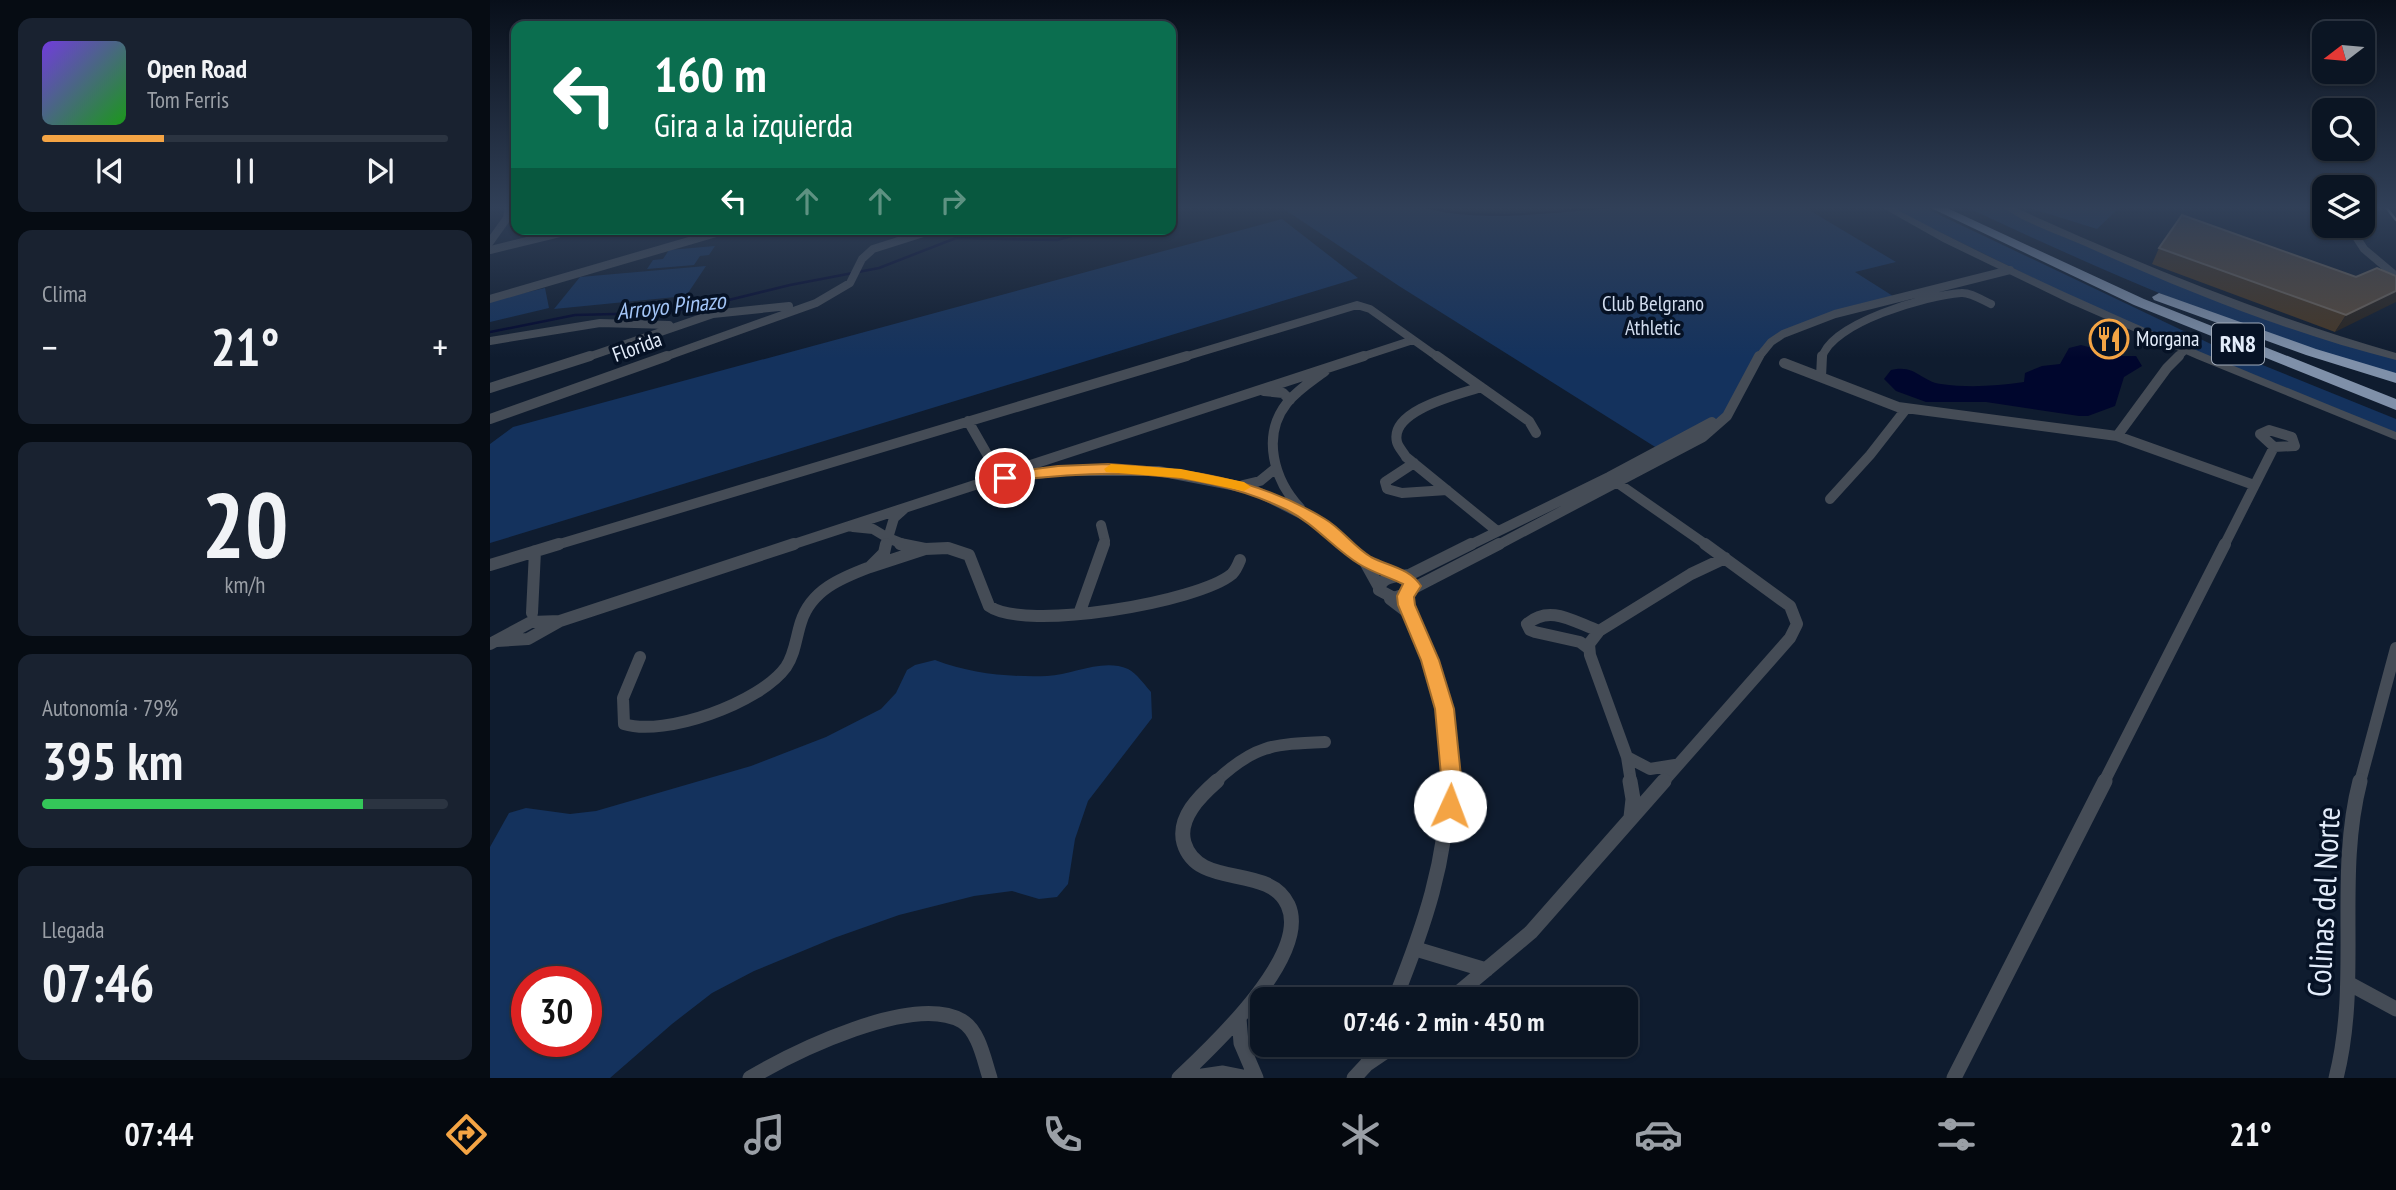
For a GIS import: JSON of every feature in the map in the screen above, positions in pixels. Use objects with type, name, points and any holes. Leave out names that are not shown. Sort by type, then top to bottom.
[{"type":"highway","name":"RN8","points":[[2040,257],[2238,344],[2396,405]]},
{"type":"highway","name":"RN8","points":[[2062,257],[2113,281],[2396,394]]},
{"type":"highway","points":[[2083,278],[2227,348],[2396,416]]},
{"type":"highway","points":[[2113,281],[2311,352],[2396,378]]},
{"type":"street","points":[[490,299],[633,257]]},
{"type":"street","name":"Florida","points":[[490,419],[793,312],[839,291],[856,273],[864,257]]},
{"type":"street","points":[[1985,257],[2074,303],[2184,351],[2396,436]]},
{"type":"street","points":[[2120,257],[2236,304],[2396,357]]},
{"type":"street","points":[[2374,257],[2396,275]]},
{"type":"street","points":[[1379,587],[1386,578],[1409,575],[1497,531],[1614,480],[1703,437],[1719,424],[1732,408],[1755,361],[1770,342],[1783,334],[1835,314],[2010,270]]},
{"type":"street","points":[[490,388],[713,314],[746,310],[760,314],[795,305],[823,293],[839,291]]},
{"type":"street","points":[[1821,377],[1824,351],[1829,343],[1849,328],[1866,320],[1963,292],[1991,304]]},
{"type":"street","points":[[490,565],[1354,305],[1365,306],[1481,387],[1529,421],[1536,433]]},
{"type":"street","points":[[490,341],[600,323],[676,326]]},
{"type":"street","points":[[494,643],[528,639],[560,621],[984,482],[1095,457],[1258,391],[1413,340]]},
{"type":"street","points":[[2117,436],[2167,368],[2184,351]]},
{"type":"street","points":[[1784,363],[1886,404],[1906,409],[2117,436],[2254,485]]},
{"type":"street","points":[[1310,517],[1286,492],[1276,468],[1273,452],[1275,429],[1279,416],[1290,400],[1335,365]]},
{"type":"street","points":[[1481,387],[1420,409],[1399,424],[1396,443],[1414,463],[1497,531]]},
{"type":"street","points":[[1258,391],[1283,393],[1290,400]]},
{"type":"street","points":[[1830,499],[1870,455],[1906,409]]},
{"type":"street","points":[[968,421],[1002,477]]},
{"type":"street","points":[[1954,1078],[2274,447]]},
{"type":"street","points":[[1002,477],[1095,457],[1240,486],[1274,498],[1310,517],[1335,534],[1364,560],[1411,583],[1411,615],[1439,686],[1444,709],[1452,786],[1440,866],[1416,949],[1400,987]]},
{"type":"street","points":[[1414,463],[1385,482],[1387,489],[1402,494],[1447,490]]},
{"type":"street","points":[[1240,486],[1261,481],[1276,468]]},
{"type":"street","points":[[1465,987],[1531,932],[1790,638],[1797,624],[1794,612],[1784,600],[1614,480]]},
{"type":"street","points":[[1388,598],[1409,593],[1614,480]]},
{"type":"street","points":[[868,568],[884,553],[894,518],[905,507]]},
{"type":"street","points":[[1079,614],[1105,541],[1101,525]]},
{"type":"street","points":[[840,528],[865,527],[880,532],[901,545],[925,549],[948,548],[969,555],[978,572],[984,600],[993,611],[1032,616],[1079,614],[1145,603],[1207,586],[1231,575],[1240,560]]},
{"type":"street","points":[[640,657],[627,677],[622,710],[624,724],[638,730],[652,729],[700,716],[756,693],[778,677],[790,660],[802,612],[807,604],[828,587],[868,568],[925,549]]},
{"type":"street","points":[[494,643],[516,628],[531,613],[535,551]]},
{"type":"street","points":[[1588,648],[1599,631],[1691,574],[1725,558]]},
{"type":"street","points":[[1364,560],[1381,593],[1411,615]]},
{"type":"street","points":[[1599,631],[1548,612],[1536,615],[1527,624],[1535,632],[1580,642],[1588,648],[1627,757],[1633,799],[1630,818]]},
{"type":"street","points":[[531,613],[546,620]]},
{"type":"street","points":[[516,628],[546,620],[560,621]]},
{"type":"street","name":"Colinas del Norte","points":[[2336,1078],[2343,1051],[2348,982],[2351,817],[2396,648]]},
{"type":"street","points":[[1179,1078],[1209,1051],[1239,1017],[1275,970],[1291,936],[1290,912],[1281,895],[1272,887],[1258,881],[1208,869],[1197,862],[1185,844],[1183,826],[1206,792],[1247,757],[1271,745],[1325,742]]},
{"type":"street","points":[[1627,757],[1642,768],[1653,770],[1664,770],[1677,764]]},
{"type":"street","points":[[1416,949],[1486,970]]},
{"type":"street","points":[[2348,982],[2396,1009]]},
{"type":"street","points":[[750,1078],[825,1040],[903,1015],[932,1013],[953,1017],[970,1029],[990,1078]]},
{"type":"street","points":[[1239,1017],[1241,1043],[1256,1078]]},
{"type":"street","points":[[1367,1064],[1370,1057]]},
{"type":"street","points":[[1354,1078],[1377,1057]]},
{"type":"street","points":[[1189,1078],[1223,1073],[1248,1078]]},
{"type":"green space","points":[[699,257],[694,265],[647,269],[653,260]]},
{"type":"green space","points":[[1140,257],[1331,257],[1358,278],[490,543],[490,444],[513,427]]},
{"type":"green space","name":"Club Belgrano Athletic","points":[[1356,257],[1888,257],[1896,262],[1855,272],[1896,298],[1825,317],[1774,339],[1732,408],[1705,427],[1660,450]]},
{"type":"green space","points":[[1991,257],[2029,257],[2213,345],[2396,419],[2396,434],[2106,314]]},
{"type":"green space","points":[[2076,257],[2119,257],[2164,277],[2396,359],[2396,376],[2286,341]]},
{"type":"green space","points":[[706,266],[686,296],[554,309],[580,277]]},
{"type":"green space","points":[[545,288],[549,308],[490,322],[490,301]]},
{"type":"green space","points":[[935,660],[1004,675],[1047,676],[1108,665],[1128,669],[1151,692],[1152,718],[1088,801],[1075,839],[1068,884],[1057,897],[1039,899],[1012,891],[974,896],[899,915],[834,938],[754,971],[712,993],[610,1078],[490,1078],[490,847],[509,813],[526,808],[570,814],[596,811],[751,766],[826,737],[881,709],[896,693],[907,670]]},
{"type":"shaded area","points":[[2081,345],[2123,356],[2136,356],[2142,366],[2124,377],[2115,406],[2088,416],[1986,402],[1926,402],[1896,391],[1884,379],[1891,370],[1906,369],[1934,382],[1951,385],[1982,386],[2024,382],[2025,373],[2042,366],[2060,364],[2069,348]]},
{"type":"building","points":[[2185,257],[2301,257],[2356,277],[2377,268],[2396,276],[2396,291],[2346,315]]},
{"type":"waterway","name":"Arroyo Pinazo","points":[[490,332],[575,315],[655,313],[700,307],[790,285],[879,268],[906,257]]},
{"type":"slow traffic","points":[[1111,469],[1181,474],[1244,487]]},
{"type":"place","name":"Morgana","points":[[2109,339]]},
{"type":"route","points":[[1005,478],[1035,473],[1108,469],[1158,471],[1231,483],[1252,489],[1292,507],[1323,525],[1364,560],[1409,580],[1412,586],[1411,592],[1405,596],[1406,605],[1430,660],[1444,709],[1452,786],[1450,806]]}]
